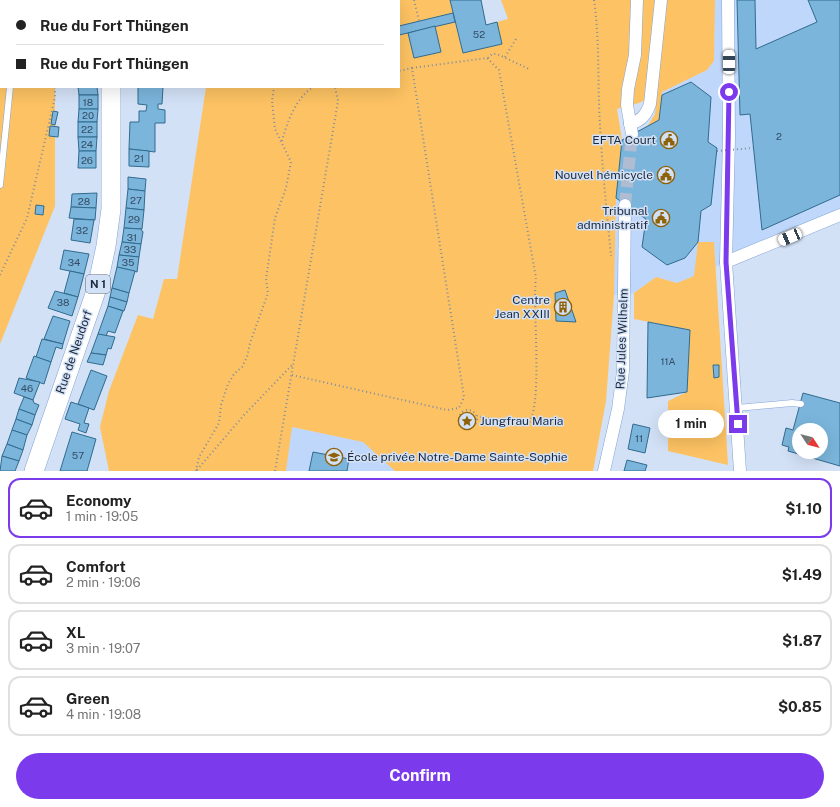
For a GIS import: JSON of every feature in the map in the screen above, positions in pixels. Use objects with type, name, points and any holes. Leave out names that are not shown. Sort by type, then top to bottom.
[{"type":"main road","name":"Rue de Neudorf","points":[[34,471],[97,288],[106,246],[111,209],[112,88]]},
{"type":"street","points":[[637,0],[635,55],[628,89],[627,105],[631,129],[646,114],[650,104],[661,0]]},
{"type":"street","points":[[728,0],[730,138],[726,262],[740,471]]},
{"type":"street","name":"Rue Jules Wilhelm","points":[[604,471],[618,409],[623,371],[625,205]]},
{"type":"street","points":[[726,262],[840,215]]},
{"type":"lane","points":[[0,185],[10,88]]},
{"type":"lane","points":[[736,408],[792,402],[800,404]]},
{"type":"path","points":[[414,0],[419,21]]},
{"type":"path","points":[[594,0],[599,35],[603,174],[612,261]]},
{"type":"path","points":[[505,57],[516,39]]},
{"type":"path","points":[[400,71],[487,58],[492,54],[498,54],[529,69]]},
{"type":"path","points":[[477,416],[477,422],[473,427],[468,429],[462,427],[458,423],[458,417],[462,412],[468,410],[477,416],[527,426],[532,421],[535,400],[537,354],[534,296],[536,278],[499,70],[487,58]]},
{"type":"path","points":[[412,68],[464,397],[460,408],[462,412]]},
{"type":"path","points":[[0,275],[26,218],[55,97],[55,88]]},
{"type":"path","points":[[196,471],[203,450],[218,423],[221,405],[228,384],[234,374],[242,367],[247,357],[250,343],[268,293],[266,279],[275,218],[286,188],[291,162],[275,128],[272,101],[274,88]]},
{"type":"path","points":[[281,142],[286,124],[298,104],[312,88]]},
{"type":"path","points":[[275,471],[338,101],[335,88]]},
{"type":"path","points":[[717,151],[753,148]]},
{"type":"path","points":[[196,471],[244,415],[294,362]]},
{"type":"path","points":[[292,375],[447,410],[460,408]]},
{"type":"shaded area","points":[[400,0],[450,0],[453,13],[400,26]]},
{"type":"shaded area","points":[[501,0],[715,0],[714,61],[707,70],[662,92],[659,120],[647,127],[655,114],[657,94],[639,103],[617,109],[622,140],[616,198],[614,295],[606,401],[593,471],[395,471],[363,442],[292,427],[286,471],[109,471],[100,427],[109,391],[138,315],[153,319],[164,279],[177,279],[206,88],[400,88],[400,35],[408,33],[414,58],[441,52],[435,26],[455,22],[463,53],[502,44],[497,22],[508,19]]},
{"type":"shaded area","points":[[715,0],[840,0],[840,215],[715,267],[714,242],[694,276],[677,283],[656,277],[634,293],[614,295],[616,198],[622,140],[658,120],[662,92],[707,70],[714,61]]},
{"type":"shaded area","points":[[0,88],[55,88],[55,206],[0,344]]},
{"type":"shaded area","points":[[698,242],[714,242],[728,465],[668,451],[668,401],[687,392],[690,330],[634,319],[634,293],[656,277],[677,283],[694,276]]},
{"type":"shaded area","name":"École privée Notre-Dame Sainte-Sophie","points":[[291,427],[363,442],[395,471],[286,471]]},
{"type":"building","points":[[450,0],[481,0],[486,25],[497,22],[502,44],[463,53]]},
{"type":"building","points":[[737,0],[755,0],[756,49],[817,22],[808,0],[840,0],[840,195],[762,230],[750,114],[740,115]]},
{"type":"building","points":[[453,13],[455,22],[400,35],[400,26]]},
{"type":"building","points":[[435,26],[441,52],[414,58],[408,33]]},
{"type":"building","name":"Nouvel hémicycle","points":[[691,82],[711,97],[708,142],[717,148],[711,205],[701,211],[698,242],[685,258],[667,265],[642,247],[646,219],[616,198],[622,140],[659,120],[662,95]]},
{"type":"building","points":[[78,88],[97,88],[98,95],[79,95]]},
{"type":"building","points":[[138,88],[163,88],[162,104],[158,104],[158,109],[165,110],[165,123],[155,123],[155,152],[129,149],[130,122],[139,122],[139,111],[146,111],[147,105],[138,104]]},
{"type":"building","points":[[79,95],[98,95],[98,109],[79,109]]},
{"type":"building","points":[[79,109],[98,109],[97,122],[78,122]]},
{"type":"building","points":[[53,111],[58,112],[55,125],[51,124]]},
{"type":"building","points":[[78,122],[97,122],[97,137],[78,137]]},
{"type":"building","points":[[50,126],[59,127],[58,137],[49,136]]},
{"type":"building","points":[[78,137],[97,137],[96,151],[79,151]]},
{"type":"building","points":[[129,149],[149,151],[149,167],[129,166]]},
{"type":"building","points":[[79,151],[96,151],[96,168],[78,168]]},
{"type":"building","points":[[128,177],[146,179],[145,191],[128,189]]},
{"type":"building","points":[[128,189],[145,191],[144,210],[126,208]]},
{"type":"building","points":[[97,193],[96,208],[71,207],[72,194]]},
{"type":"building","points":[[36,205],[44,206],[43,215],[35,214]]},
{"type":"building","points":[[71,207],[96,208],[95,220],[69,218]]},
{"type":"building","points":[[126,208],[144,210],[142,229],[124,228]]},
{"type":"building","points":[[74,219],[94,220],[90,243],[71,240]]},
{"type":"building","points":[[124,228],[141,229],[143,232],[141,244],[122,242]]},
{"type":"building","points":[[122,242],[141,244],[139,257],[119,255]]},
{"type":"building","points":[[64,250],[89,254],[84,274],[60,269]]},
{"type":"building","points":[[119,255],[139,257],[137,272],[117,267]]},
{"type":"building","points":[[117,267],[135,271],[129,293],[112,288]]},
{"type":"building","points":[[70,271],[84,274],[78,297],[64,293]]},
{"type":"building","points":[[112,288],[129,293],[127,302],[110,297]]},
{"type":"building","name":"Centre Jean XXIII","points":[[565,290],[576,322],[556,321],[555,293]]},
{"type":"building","points":[[55,291],[78,297],[72,316],[48,308]]},
{"type":"building","points":[[110,297],[127,302],[124,311],[108,306]]},
{"type":"building","points":[[108,306],[123,311],[115,333],[108,331],[106,336],[98,334]]},
{"type":"building","points":[[53,316],[70,321],[63,344],[44,339]]},
{"type":"building","points":[[648,322],[690,330],[687,392],[647,398]]},
{"type":"building","points":[[98,334],[115,337],[111,349],[108,348],[106,355],[91,353]]},
{"type":"building","points":[[42,339],[63,344],[62,349],[56,347],[51,362],[36,357]]},
{"type":"building","points":[[91,353],[106,355],[103,365],[87,362]]},
{"type":"building","points":[[34,356],[51,362],[44,384],[26,378]]},
{"type":"building","points":[[713,365],[719,365],[719,377],[714,378]]},
{"type":"building","points":[[91,370],[107,376],[94,410],[78,404]]},
{"type":"building","points":[[19,378],[40,382],[33,400],[14,393]]},
{"type":"building","points":[[803,393],[840,403],[840,466],[816,459],[828,459],[828,423],[795,423]]},
{"type":"building","points":[[24,397],[33,400],[34,403],[39,405],[35,415],[19,409]]},
{"type":"building","points":[[71,402],[89,408],[84,423],[89,424],[86,433],[78,430],[80,424],[65,419]]},
{"type":"building","points":[[19,409],[35,415],[32,425],[16,419]]},
{"type":"building","points":[[16,419],[32,425],[27,435],[12,430]]},
{"type":"building","points":[[633,424],[650,428],[645,453],[628,449]]},
{"type":"building","points":[[786,428],[792,430],[792,452],[788,451],[789,447],[782,445]]},
{"type":"building","points":[[12,430],[27,435],[23,450],[7,444]]},
{"type":"building","points":[[72,432],[96,439],[87,471],[60,471]]},
{"type":"building","points":[[7,444],[23,450],[19,461],[2,456]]},
{"type":"building","points":[[313,452],[349,459],[347,471],[309,471]]},
{"type":"building","points":[[2,456],[19,461],[15,471],[0,471]]},
{"type":"building","points":[[627,460],[647,465],[645,471],[624,471]]},
{"type":"tunnel","points":[[625,205],[632,134]]},
{"type":"place","name":"EFTA Court","points":[[669,140]]},
{"type":"place","name":"Nouvel hémicycle","points":[[666,175]]},
{"type":"place","name":"Tribunal administratif","points":[[661,218]]},
{"type":"place","name":"Centre Jean XXIII","points":[[563,307]]},
{"type":"place","name":"Jungfrau Maria","points":[[467,421]]},
{"type":"place","name":"École privée Notre-Dame Sainte-Sophie","points":[[334,457]]},
{"type":"route","points":[[729,92],[730,138],[726,262],[738,424]]}]
